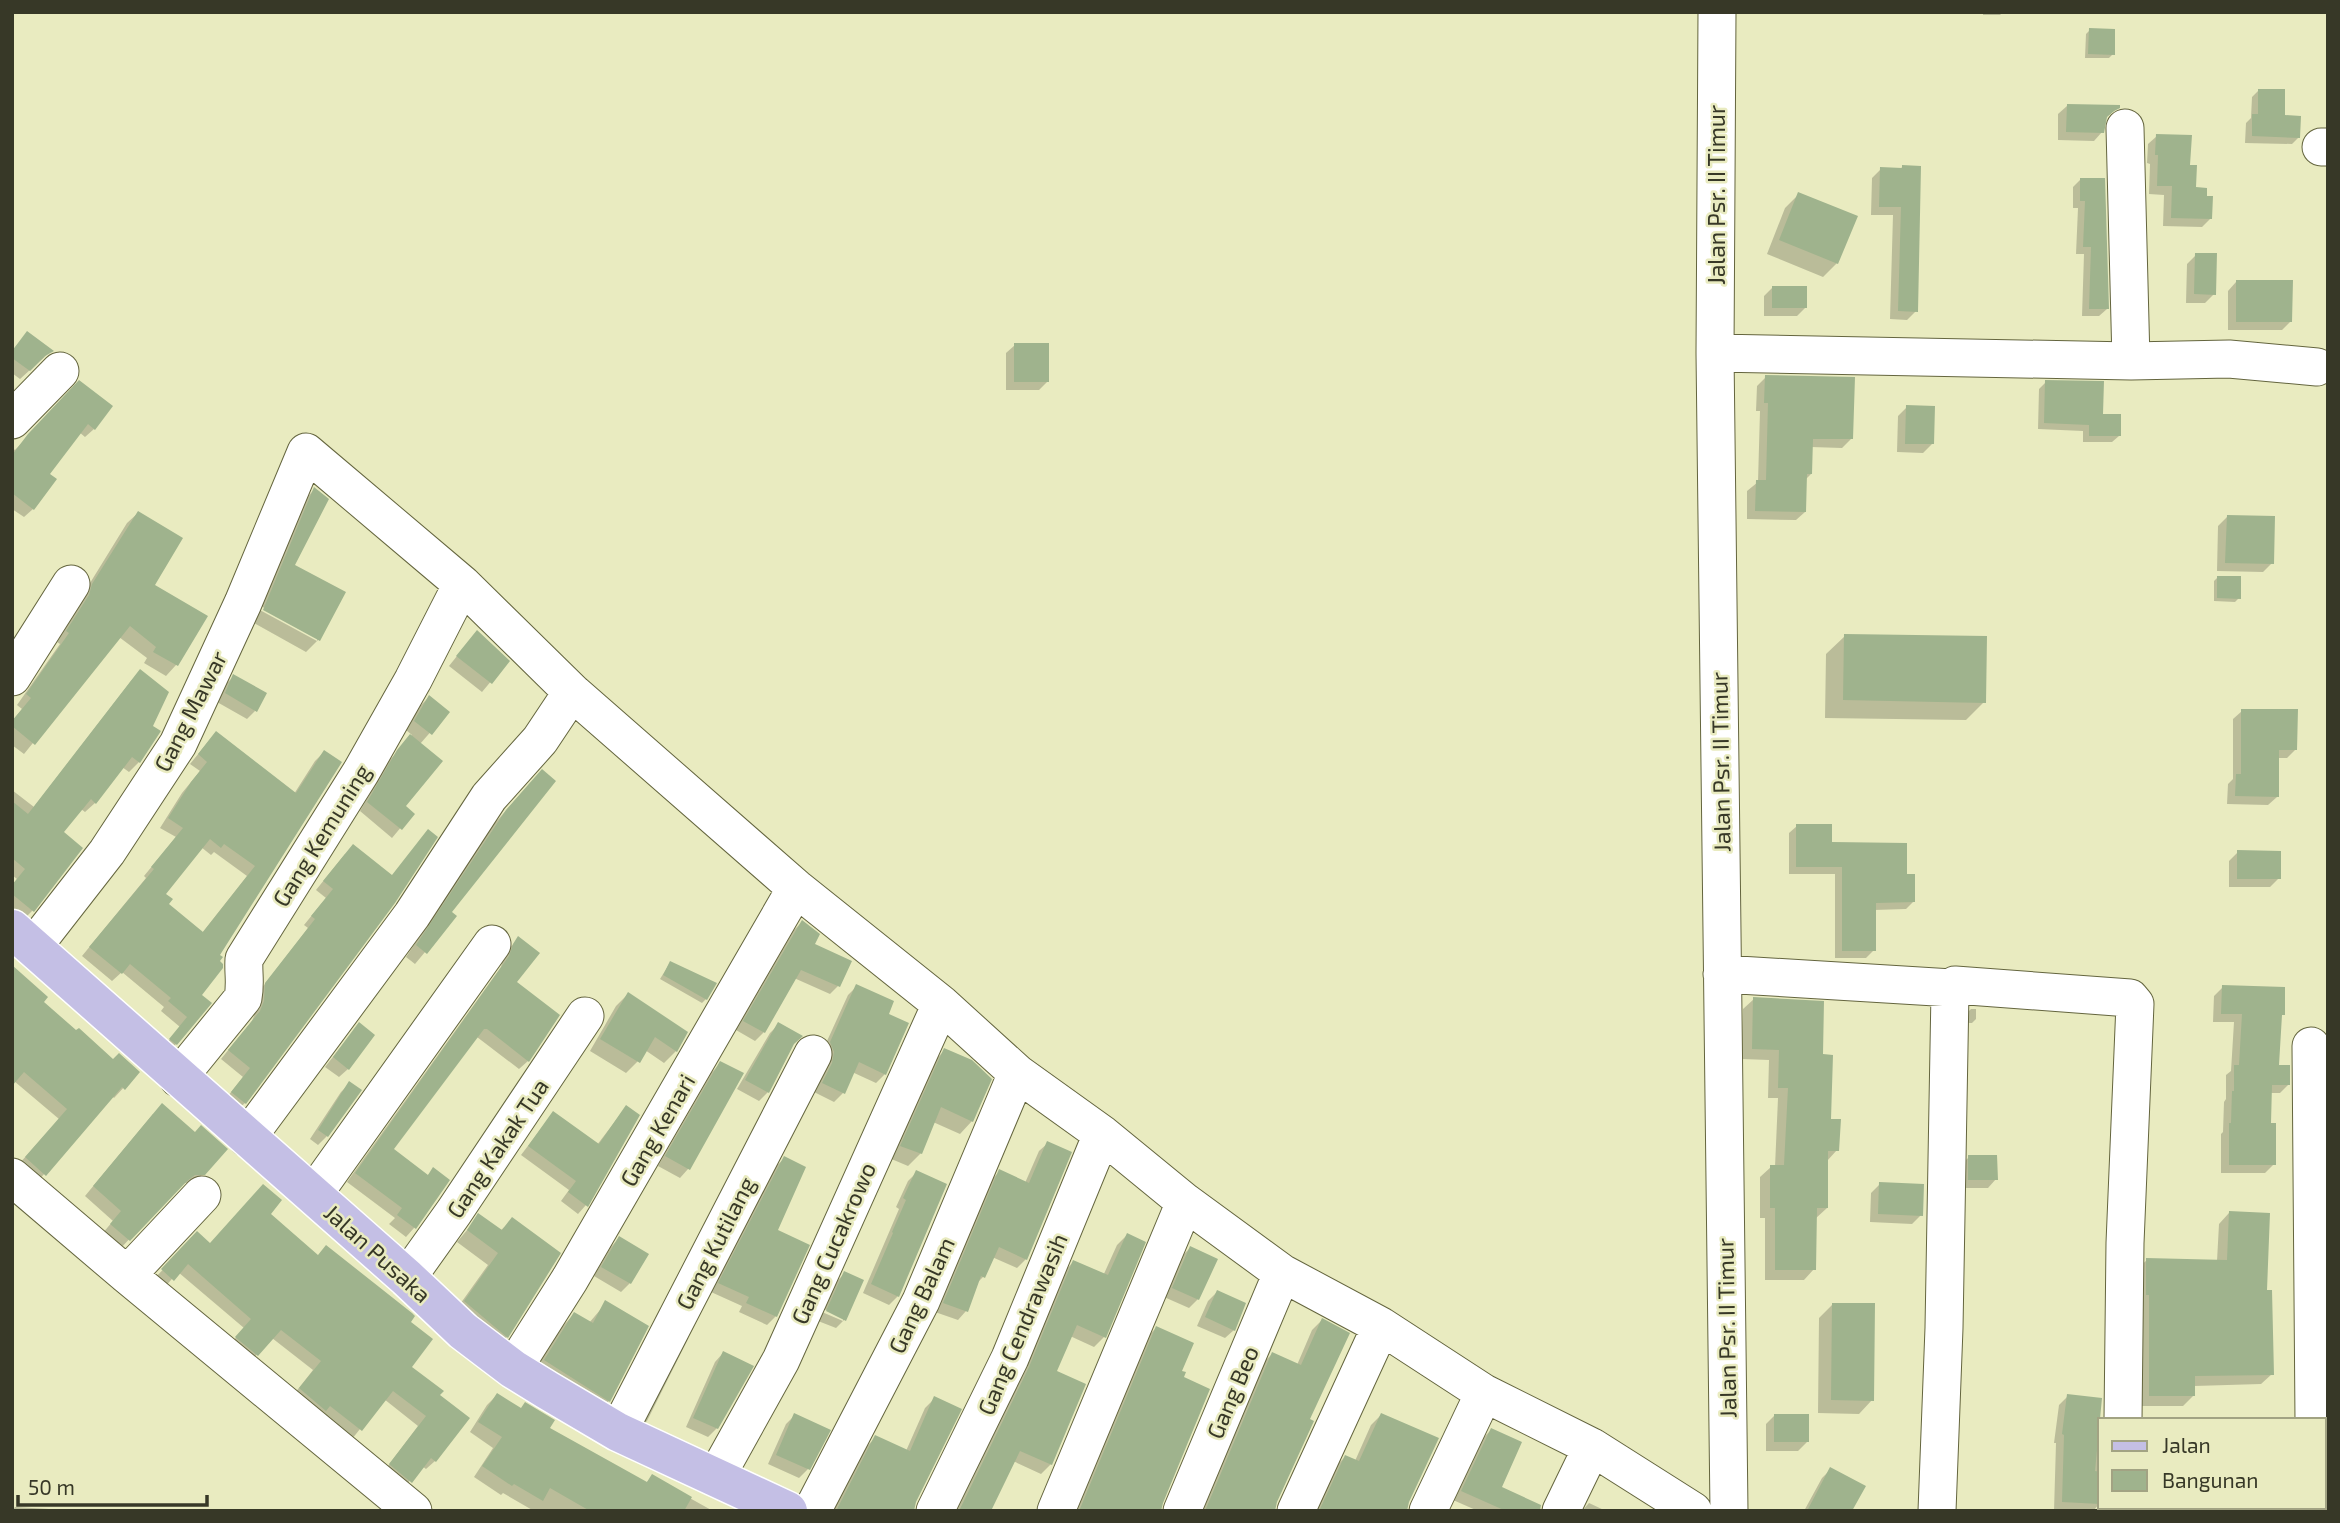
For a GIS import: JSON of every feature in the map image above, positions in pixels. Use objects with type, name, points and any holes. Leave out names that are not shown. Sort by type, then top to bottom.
[{"type":"main road","name":"Jalan Pusaka","points":[[22,938],[407,1278],[463,1331],[513,1369],[618,1432],[788,1511]]},
{"type":"street","name":"Jalan Psr. II Timur","points":[[1717,12],[1714,353],[1728,1511]]},
{"type":"street","points":[[2125,128],[2131,360]]},
{"type":"street","points":[[1714,353],[2131,360],[2229,359],[2317,367]]},
{"type":"street","points":[[12,419],[60,371]]},
{"type":"street","name":"Gang Mawar","points":[[22,938],[107,852],[178,744],[243,603],[306,453],[462,584]]},
{"type":"street","points":[[12,677],[71,584]]},
{"type":"street","points":[[462,584],[572,692],[796,888],[941,1004],[1017,1073],[1102,1134],[1185,1202],[1282,1273],[1381,1326],[1484,1393],[1592,1447],[1693,1511]]},
{"type":"street","name":"Gang Kemuning","points":[[178,1078],[243,998],[246,982],[244,959],[361,772],[413,680],[462,584]]},
{"type":"street","points":[[247,1138],[412,915],[489,797],[540,740],[572,692]]},
{"type":"street","name":"Gang Kenari","points":[[513,1369],[570,1279],[796,888]]},
{"type":"street","points":[[313,1195],[492,944]]},
{"type":"street","points":[[1722,974],[1952,988],[1955,985],[2130,998],[2135,1003],[2125,1242],[2123,1418]]},
{"type":"street","points":[[1937,1511],[1952,988]]},
{"type":"street","name":"Gang Cucakrowo","points":[[716,1477],[781,1360],[941,1004]]},
{"type":"street","name":"Gang Kakak Tua","points":[[407,1278],[585,1016]]},
{"type":"street","points":[[2311,1046],[2320,1307],[2314,1418]]},
{"type":"street","name":"Gang Kutilang","points":[[618,1432],[813,1054]]},
{"type":"street","name":"Gang Balam","points":[[812,1511],[921,1301],[1017,1073]]},
{"type":"street","name":"Gang Cendrawasih","points":[[935,1511],[1010,1358],[1102,1134]]},
{"type":"street","points":[[12,1177],[414,1511]]},
{"type":"street","points":[[127,1275],[202,1195]]},
{"type":"street","points":[[1056,1511],[1185,1202]]},
{"type":"street","name":"Gang Beo","points":[[1182,1511],[1282,1273]]},
{"type":"street","points":[[1296,1511],[1381,1326]]},
{"type":"street","points":[[1428,1511],[1484,1393]]},
{"type":"street","points":[[1561,1511],[1592,1447]]},
{"type":"building","points":[[2089,28],[2115,29],[2115,55],[2088,54]]},
{"type":"building","points":[[2258,89],[2285,89],[2285,115],[2301,116],[2300,138],[2252,136],[2252,114],[2258,114]]},
{"type":"building","points":[[2067,104],[2120,105],[2120,108],[2107,117],[2104,133],[2066,132]]},
{"type":"building","points":[[2156,134],[2192,135],[2190,165],[2197,165],[2196,187],[2207,188],[2207,196],[2213,196],[2212,219],[2171,218],[2172,186],[2157,186]]},
{"type":"building","points":[[1902,165],[1921,166],[1918,312],[1898,311],[1901,207],[1879,207],[1880,167],[1902,168]]},
{"type":"building","points":[[2080,178],[2105,178],[2109,309],[2089,309],[2091,247],[2083,247],[2085,201],[2080,201]]},
{"type":"building","points":[[1798,192],[1858,216],[1838,264],[1779,240]]},
{"type":"building","points":[[2195,253],[2217,253],[2216,295],[2194,294]]},
{"type":"building","points":[[2236,280],[2293,280],[2292,322],[2236,322]]},
{"type":"building","points":[[1772,286],[1807,286],[1807,308],[1772,308]]},
{"type":"building","points":[[27,331],[54,351],[30,371],[12,358],[12,351]]},
{"type":"building","points":[[1014,343],[1049,343],[1049,382],[1014,382]]},
{"type":"building","points":[[1765,375],[1855,377],[1853,439],[1813,439],[1812,474],[1807,474],[1806,512],[1755,511],[1756,480],[1766,480],[1768,403],[1764,403]]},
{"type":"building","points":[[79,380],[113,406],[95,430],[88,424],[50,474],[57,479],[34,510],[12,493],[12,455]]},
{"type":"building","points":[[2045,380],[2104,381],[2103,414],[2121,414],[2121,436],[2089,436],[2089,425],[2044,423]]},
{"type":"building","points":[[1906,405],[1935,406],[1934,444],[1905,444]]},
{"type":"building","points":[[314,487],[329,499],[295,565],[346,592],[320,641],[263,610]]},
{"type":"building","points":[[138,511],[183,538],[155,585],[208,616],[178,666],[153,652],[156,647],[130,626],[35,745],[12,726],[12,721],[31,698],[26,694],[69,633],[66,631],[89,595],[92,584]]},
{"type":"building","points":[[2227,515],[2275,516],[2274,564],[2225,563]]},
{"type":"building","points":[[2217,576],[2241,576],[2241,599],[2217,598]]},
{"type":"building","points":[[477,630],[510,661],[492,684],[456,656]]},
{"type":"building","points":[[1844,634],[1987,636],[1986,703],[1843,700]]},
{"type":"building","points":[[140,669],[169,692],[153,726],[161,731],[140,763],[132,757],[96,804],[91,799],[64,832],[83,848],[34,912],[12,894],[12,885],[25,869],[12,858],[12,801],[28,814]]},
{"type":"building","points":[[233,674],[267,693],[257,712],[225,693]]},
{"type":"building","points":[[429,695],[450,712],[432,735],[414,721]]},
{"type":"building","points":[[2241,709],[2298,709],[2297,750],[2279,750],[2279,797],[2235,796],[2236,774],[2241,774]]},
{"type":"building","points":[[216,731],[296,793],[324,750],[342,762],[220,955],[223,957],[220,961],[223,968],[202,995],[212,1003],[177,1045],[169,1039],[187,1017],[168,1001],[171,998],[130,964],[122,974],[89,947],[154,869],[151,867],[183,828],[168,818],[207,762],[198,754]],"holes":[[[210,839],[221,848],[224,844],[255,866],[203,932],[169,904],[173,899],[166,894]]]},
{"type":"building","points":[[410,734],[443,761],[406,806],[415,814],[402,830],[367,802],[397,750]]},
{"type":"building","points":[[542,769],[556,781],[452,912],[457,916],[427,954],[416,945],[506,810]]},
{"type":"building","points":[[1796,824],[1832,824],[1832,842],[1907,843],[1907,874],[1915,874],[1915,902],[1876,903],[1876,951],[1842,951],[1842,867],[1796,867]]},
{"type":"building","points":[[428,829],[438,837],[395,903],[246,1104],[231,1092],[250,1068],[228,1050],[260,1011],[264,1001],[265,983],[315,919],[311,916],[333,889],[323,881],[353,844],[392,875]]},
{"type":"building","points":[[2237,850],[2281,851],[2281,879],[2237,879]]},
{"type":"building","points":[[802,920],[820,934],[815,944],[852,961],[840,987],[801,970],[765,1033],[743,1021]]},
{"type":"building","points":[[518,936],[540,953],[517,982],[560,1015],[529,1062],[484,1029],[394,1149],[428,1175],[433,1167],[450,1180],[416,1229],[397,1215],[402,1208],[355,1173],[509,956]]},
{"type":"building","points":[[670,961],[717,983],[707,1000],[663,975]]},
{"type":"building","points":[[12,965],[48,997],[44,1002],[76,1030],[79,1028],[113,1059],[119,1053],[140,1072],[125,1090],[122,1087],[46,1176],[25,1157],[67,1109],[24,1072],[12,1086]]},
{"type":"building","points":[[856,984],[894,1001],[889,1014],[909,1023],[886,1075],[859,1062],[845,1094],[822,1083],[832,1063],[834,1052],[830,1042]]},
{"type":"building","points":[[2222,985],[2285,987],[2285,1015],[2282,1015],[2279,1065],[2290,1065],[2290,1085],[2272,1085],[2271,1123],[2276,1123],[2276,1165],[2229,1165],[2229,1123],[2234,1091],[2234,1065],[2239,1065],[2242,1014],[2221,1014]]},
{"type":"building","points":[[628,992],[688,1032],[677,1052],[655,1037],[640,1063],[600,1039]]},
{"type":"building","points":[[1753,997],[1824,1001],[1823,1054],[1833,1055],[1831,1119],[1841,1119],[1839,1151],[1828,1151],[1828,1208],[1817,1208],[1816,1270],[1775,1270],[1775,1208],[1770,1208],[1770,1165],[1784,1165],[1788,1088],[1778,1088],[1779,1050],[1752,1049]]},
{"type":"building","points":[[359,1022],[375,1035],[349,1070],[333,1057]]},
{"type":"building","points":[[778,1022],[803,1036],[794,1044],[769,1093],[745,1080]]},
{"type":"building","points":[[944,1048],[972,1060],[992,1079],[973,1122],[941,1107],[922,1154],[900,1146]]},
{"type":"building","points":[[720,1061],[744,1073],[690,1170],[665,1156]]},
{"type":"building","points":[[349,1081],[362,1090],[328,1137],[318,1130]]},
{"type":"building","points":[[162,1103],[195,1132],[201,1125],[228,1149],[205,1175],[195,1175],[187,1181],[130,1241],[110,1224],[121,1211],[93,1186]]},
{"type":"building","points":[[626,1105],[640,1115],[588,1207],[568,1192],[576,1181],[528,1146],[553,1111],[599,1144]]},
{"type":"building","points":[[1047,1141],[1072,1152],[1027,1260],[999,1247],[985,1278],[981,1276],[968,1312],[943,1303],[999,1169],[1029,1183]]},
{"type":"building","points":[[1968,1155],[1997,1155],[1998,1180],[1968,1180]]},
{"type":"building","points":[[784,1156],[806,1167],[778,1230],[810,1245],[777,1317],[746,1303],[749,1297],[718,1283]]},
{"type":"building","points":[[916,1170],[947,1184],[899,1297],[871,1284]]},
{"type":"building","points":[[1879,1182],[1924,1184],[1923,1216],[1878,1214]]},
{"type":"building","points":[[263,1184],[282,1200],[271,1214],[318,1255],[326,1245],[412,1313],[415,1316],[411,1322],[433,1339],[412,1367],[444,1391],[440,1395],[470,1418],[436,1462],[431,1458],[412,1483],[389,1464],[426,1416],[393,1391],[362,1431],[330,1406],[326,1411],[299,1388],[321,1361],[281,1330],[258,1356],[235,1337],[251,1319],[188,1264],[174,1281],[161,1269],[197,1231],[210,1243]]},
{"type":"building","points":[[2229,1211],[2270,1213],[2267,1290],[2272,1290],[2274,1375],[2195,1376],[2195,1396],[2149,1396],[2149,1295],[2146,1295],[2146,1258],[2227,1260]]},
{"type":"building","points":[[478,1213],[502,1230],[512,1217],[561,1253],[508,1338],[464,1301],[498,1253],[467,1230]]},
{"type":"building","points":[[1127,1233],[1146,1242],[1106,1338],[1077,1325],[1057,1371],[1086,1384],[1052,1465],[1020,1451],[991,1511],[959,1511],[1029,1367],[1073,1260],[1108,1275]]},
{"type":"building","points":[[619,1236],[649,1254],[631,1284],[601,1267]]},
{"type":"building","points":[[1190,1246],[1218,1259],[1199,1300],[1172,1288]]},
{"type":"building","points":[[844,1271],[864,1280],[846,1321],[826,1311]]},
{"type":"building","points":[[1217,1290],[1246,1303],[1235,1331],[1205,1317]]},
{"type":"building","points":[[605,1300],[649,1326],[610,1402],[544,1360],[574,1312],[593,1323]]},
{"type":"building","points":[[1832,1303],[1875,1303],[1874,1401],[1831,1400]]},
{"type":"building","points":[[1322,1318],[1350,1333],[1310,1419],[1314,1421],[1275,1511],[1205,1511],[1272,1352],[1301,1365]]},
{"type":"building","points":[[1156,1326],[1194,1343],[1182,1371],[1186,1372],[1184,1377],[1210,1389],[1161,1511],[1079,1511]]},
{"type":"building","points":[[723,1351],[754,1366],[718,1429],[693,1418]]},
{"type":"building","points":[[497,1393],[521,1408],[525,1402],[555,1420],[550,1428],[647,1482],[652,1474],[692,1497],[684,1511],[590,1511],[550,1488],[543,1501],[514,1484],[512,1486],[482,1466],[502,1437],[478,1422]]},
{"type":"building","points":[[2067,1394],[2102,1398],[2095,1471],[2098,1472],[2098,1504],[2062,1502],[2062,1434]]},
{"type":"building","points":[[934,1396],[962,1409],[914,1511],[836,1511],[875,1435],[910,1451]]},
{"type":"building","points":[[794,1413],[831,1430],[810,1470],[776,1455]]},
{"type":"building","points":[[1381,1413],[1439,1438],[1407,1511],[1319,1511],[1345,1455],[1359,1461]]},
{"type":"building","points":[[1774,1414],[1809,1414],[1809,1442],[1774,1442]]},
{"type":"building","points":[[1491,1428],[1522,1442],[1502,1487],[1541,1505],[1540,1511],[1506,1511],[1461,1491]]},
{"type":"building","points":[[1830,1467],[1866,1486],[1852,1511],[1807,1511]]}]
